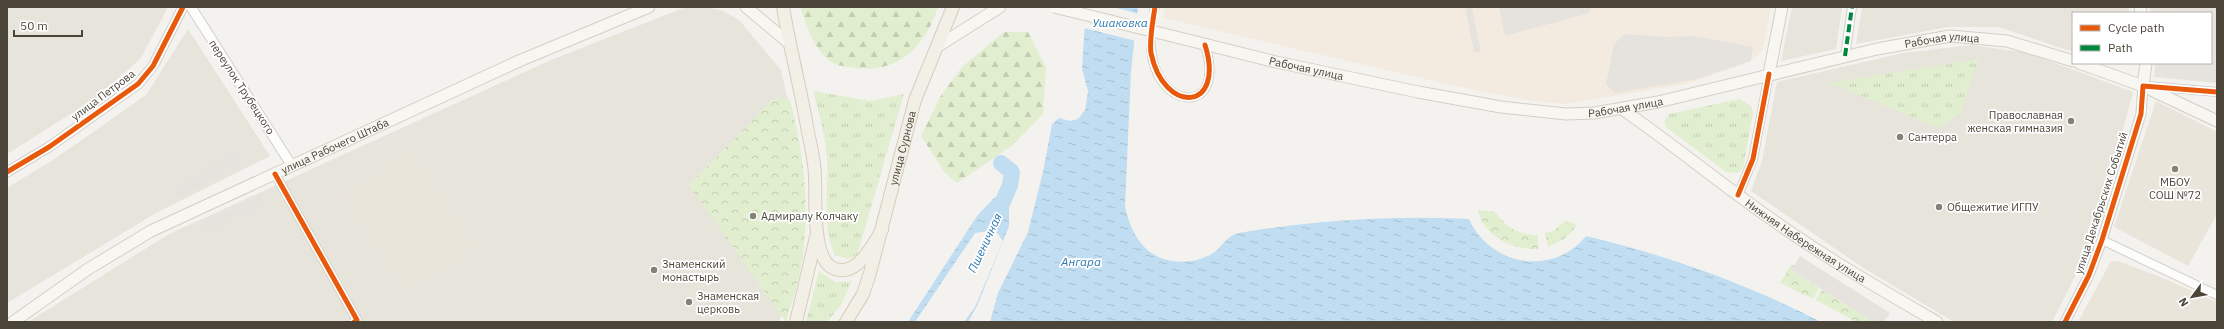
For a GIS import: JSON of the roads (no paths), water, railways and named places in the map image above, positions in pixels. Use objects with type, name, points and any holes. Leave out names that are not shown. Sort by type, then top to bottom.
[{"type":"main road","name":"улица Рабочего Штаба","points":[[13,322],[88,269],[151,231],[519,61],[650,7]]},
{"type":"main road","points":[[746,7],[789,43]]},
{"type":"main road","points":[[783,7],[815,168],[817,230],[824,258],[833,267],[844,269],[852,268],[861,261],[882,230]]},
{"type":"main road","name":"улица Сурнова","points":[[846,322],[863,294],[882,230],[915,100],[953,7]]},
{"type":"main road","points":[[938,46],[1000,7]]},
{"type":"main road","name":"Рабочая улица","points":[[1054,7],[1284,63],[1501,107],[1566,114],[1594,113],[1622,109],[1845,56],[1928,39],[1968,36],[2007,41],[2072,61]]},
{"type":"main road","points":[[1769,74],[1782,7]]},
{"type":"main road","points":[[2083,64],[2143,86],[2217,121]]},
{"type":"main road","points":[[2143,86],[2146,64]]},
{"type":"main road","name":"Нижняя Набережная улица","points":[[1622,109],[1667,140],[1774,222],[1851,271],[1937,322]]},
{"type":"main road","points":[[796,322],[817,230]]},
{"type":"street","name":"улица Петрова","points":[[7,172],[55,143],[138,84],[153,66],[183,7]]},
{"type":"street","name":"переулок Трубецкого","points":[[191,7],[292,166]]},
{"type":"street","points":[[1845,56],[1852,7]]},
{"type":"street","points":[[1151,48],[1154,64],[1166,86],[1174,95],[1186,98],[1198,95],[1208,83],[1210,66],[1205,45]]},
{"type":"street","points":[[1738,195],[1753,159],[1769,74]]},
{"type":"street","points":[[2143,86],[2217,92]]},
{"type":"street","name":"улица Декабрьских Событий","points":[[2065,322],[2089,275],[2102,240],[2141,114],[2143,86]]},
{"type":"street","points":[[275,174],[357,320],[354,322]]},
{"type":"street","points":[[2102,240],[2217,295]]},
{"type":"water","name":"Ангара","points":[[1086,7],[1138,7],[1131,71],[1125,206],[1130,224],[1138,239],[1150,252],[1158,257],[1180,262],[1193,261],[1216,251],[1229,237],[1235,234],[1296,225],[1382,218],[1469,219],[1479,235],[1492,247],[1507,256],[1523,260],[1540,261],[1557,257],[1572,249],[1586,236],[1647,252],[1706,272],[1764,295],[1821,322],[990,322],[998,293],[1028,232],[1043,172],[1052,124],[1059,118],[1070,121],[1078,119],[1085,110],[1088,91],[1082,69]]},
{"type":"water","points":[[995,197],[1003,199],[1009,207],[1009,226],[977,306],[968,322],[908,322],[977,216]]},
{"type":"waterway","name":"Пшеничная","points":[[995,220],[1010,185],[1012,172],[1001,163]]},
{"type":"tunnel","points":[[1151,48],[1154,10]]},
{"type":"place","name":"Православная женская гимназия","points":[[2071,121]]},
{"type":"place","name":"Сантерра","points":[[1900,137]]},
{"type":"place","name":"МБОУ СОШ №72","points":[[2175,169]]},
{"type":"place","name":"Общежитие ИГПУ","points":[[1939,207]]},
{"type":"place","name":"Адмиралу Колчаку","points":[[753,216]]},
{"type":"place","name":"Знаменский монастырь","points":[[654,270]]},
{"type":"place","name":"Знаменская церковь","points":[[689,302]]},
{"type":"water label","name":"Ушаковка","points":[[1120,23]]}]
